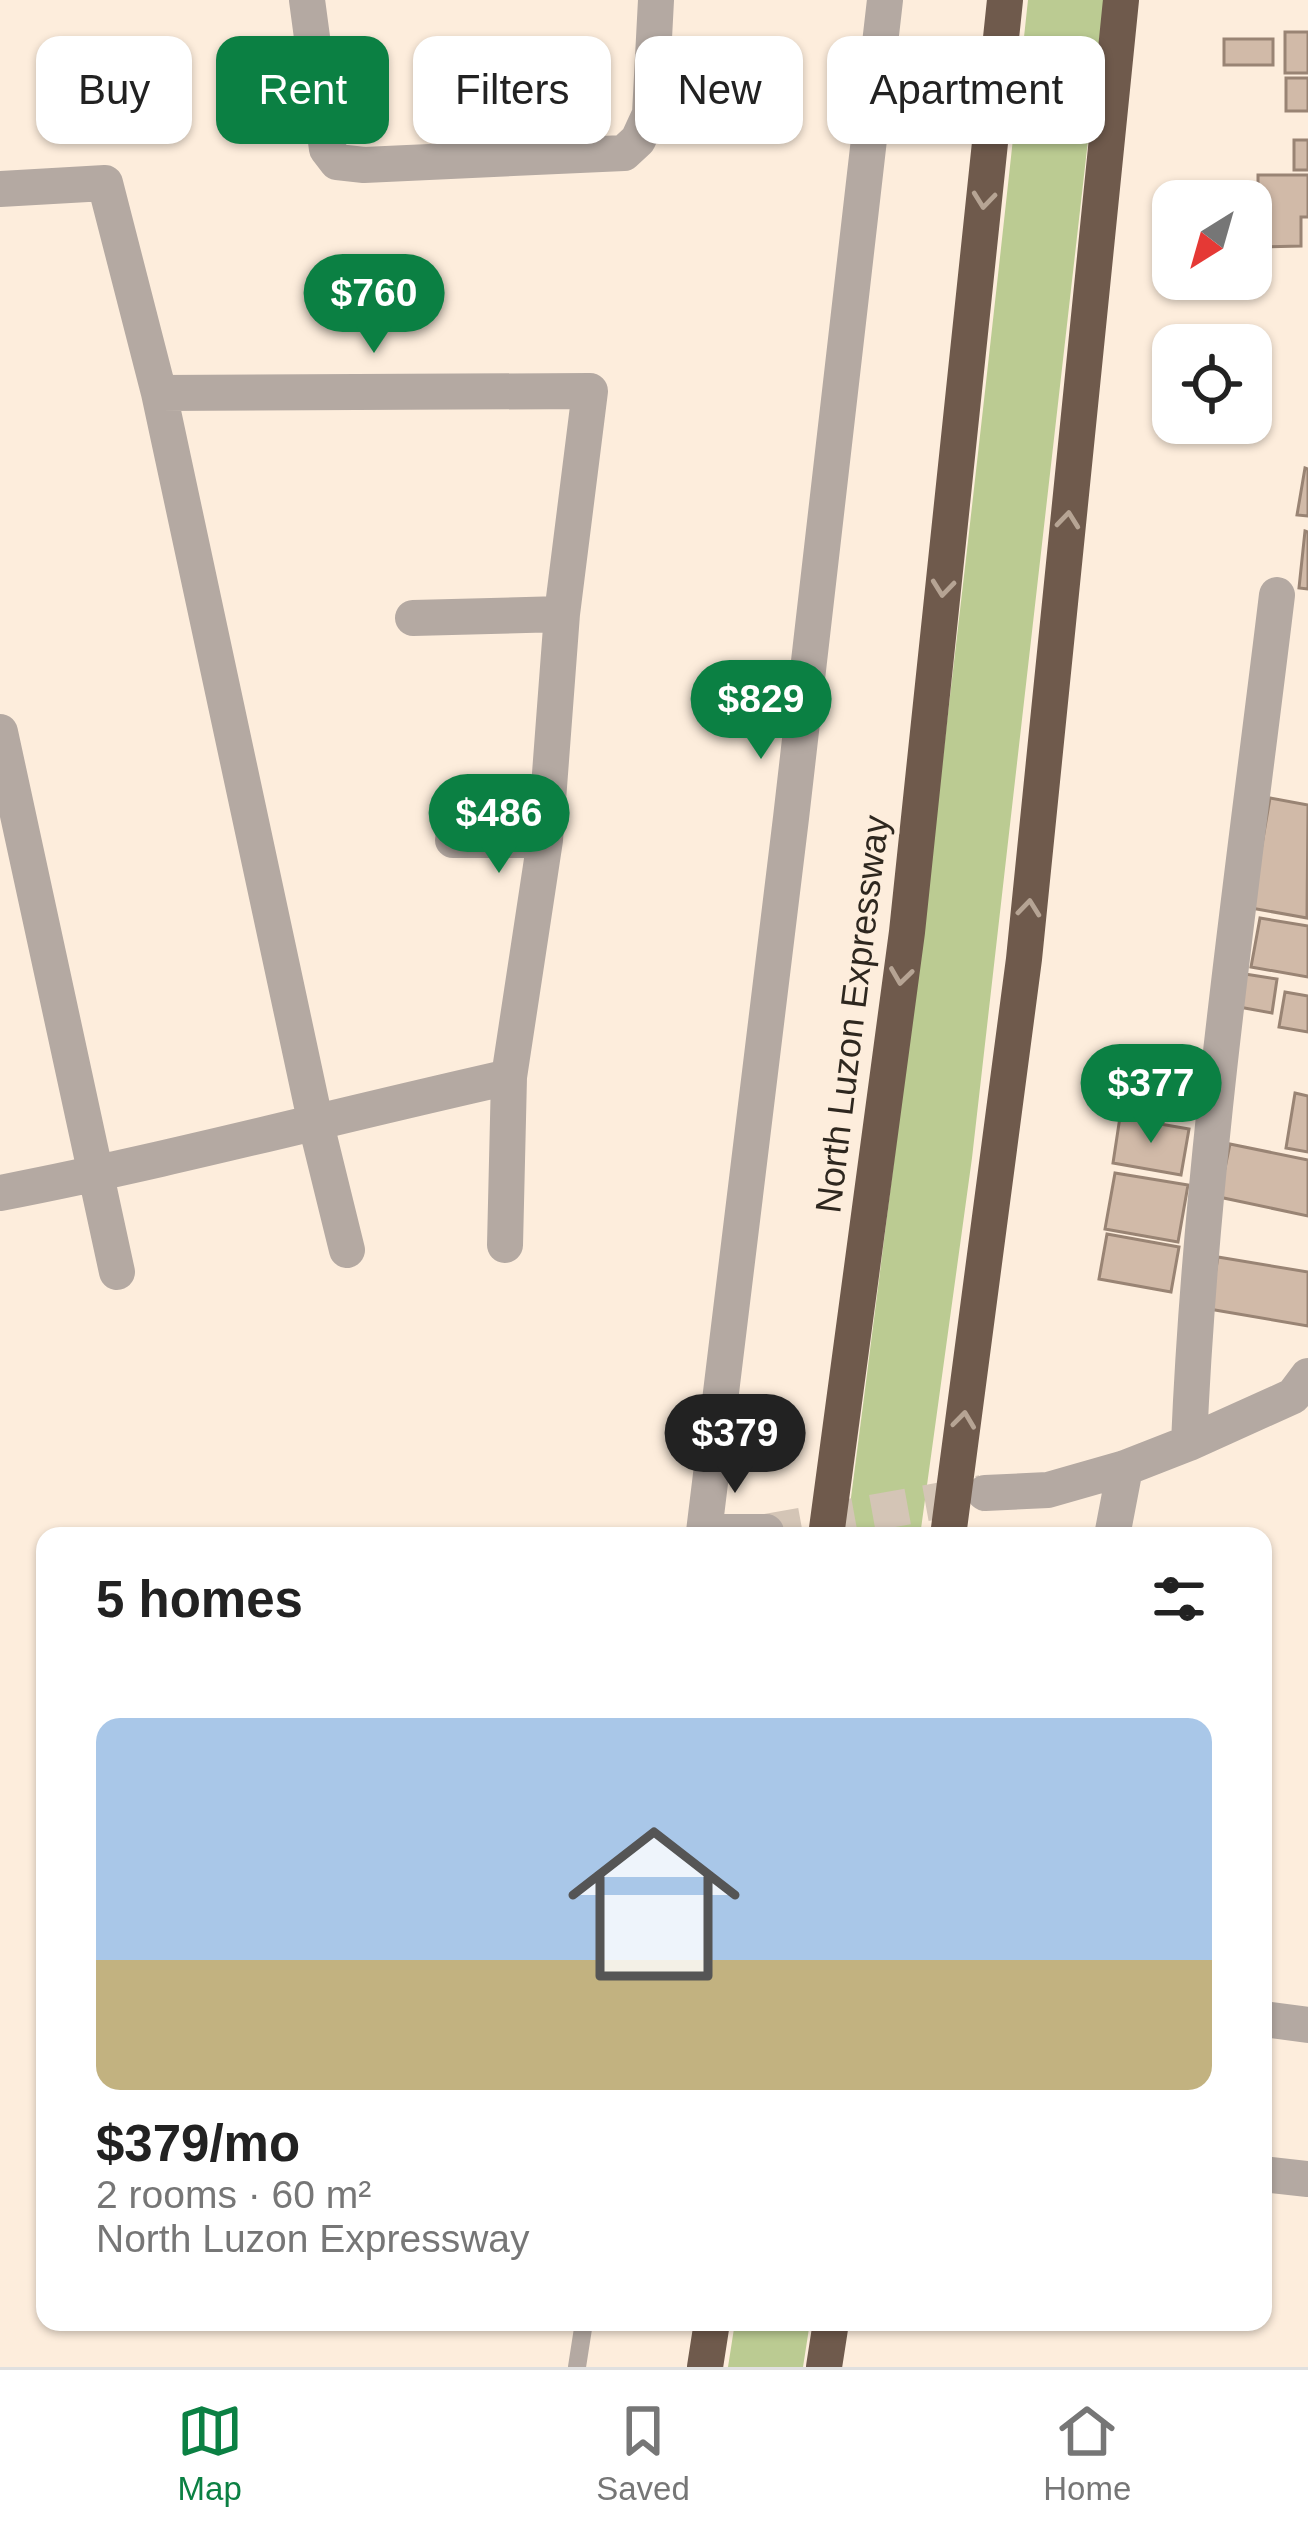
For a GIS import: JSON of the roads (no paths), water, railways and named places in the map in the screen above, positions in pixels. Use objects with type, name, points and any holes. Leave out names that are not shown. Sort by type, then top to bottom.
[{"type":"highway","name":"North Luzon Expressway","points":[[827,1527],[907,932],[1004,0]]},
{"type":"highway","points":[[949,1527],[1024,959],[1121,0]]},
{"type":"highway","points":[[705,2367],[711,2331]]},
{"type":"highway","points":[[824,2367],[830,2331]]},
{"type":"street","points":[[307,0],[327,149],[337,162],[364,164],[624,153],[638,140],[650,114],[656,0]]},
{"type":"street","points":[[705,1527],[885,0]]},
{"type":"street","points":[[0,189],[105,183],[159,393],[346,1250]]},
{"type":"street","points":[[159,393],[590,391],[562,614],[545,840],[509,1077],[505,1245]]},
{"type":"street","points":[[1189,1443],[1211,1149],[1277,595]]},
{"type":"street","points":[[413,618],[562,614]]},
{"type":"street","points":[[0,732],[117,1272]]},
{"type":"street","points":[[453,840],[545,840]]},
{"type":"street","points":[[0,1193],[509,1077]]},
{"type":"street","points":[[985,1493],[1048,1490],[1125,1468],[1303,1390]]},
{"type":"street","points":[[1114,1527],[1125,1468]]},
{"type":"street","points":[[1272,2020],[1308,2025]]},
{"type":"street","points":[[1272,2175],[1308,2179]]},
{"type":"lane","points":[[577,2367],[583,2331]]},
{"type":"tunnel","points":[[794,1527],[982,1493]]}]
